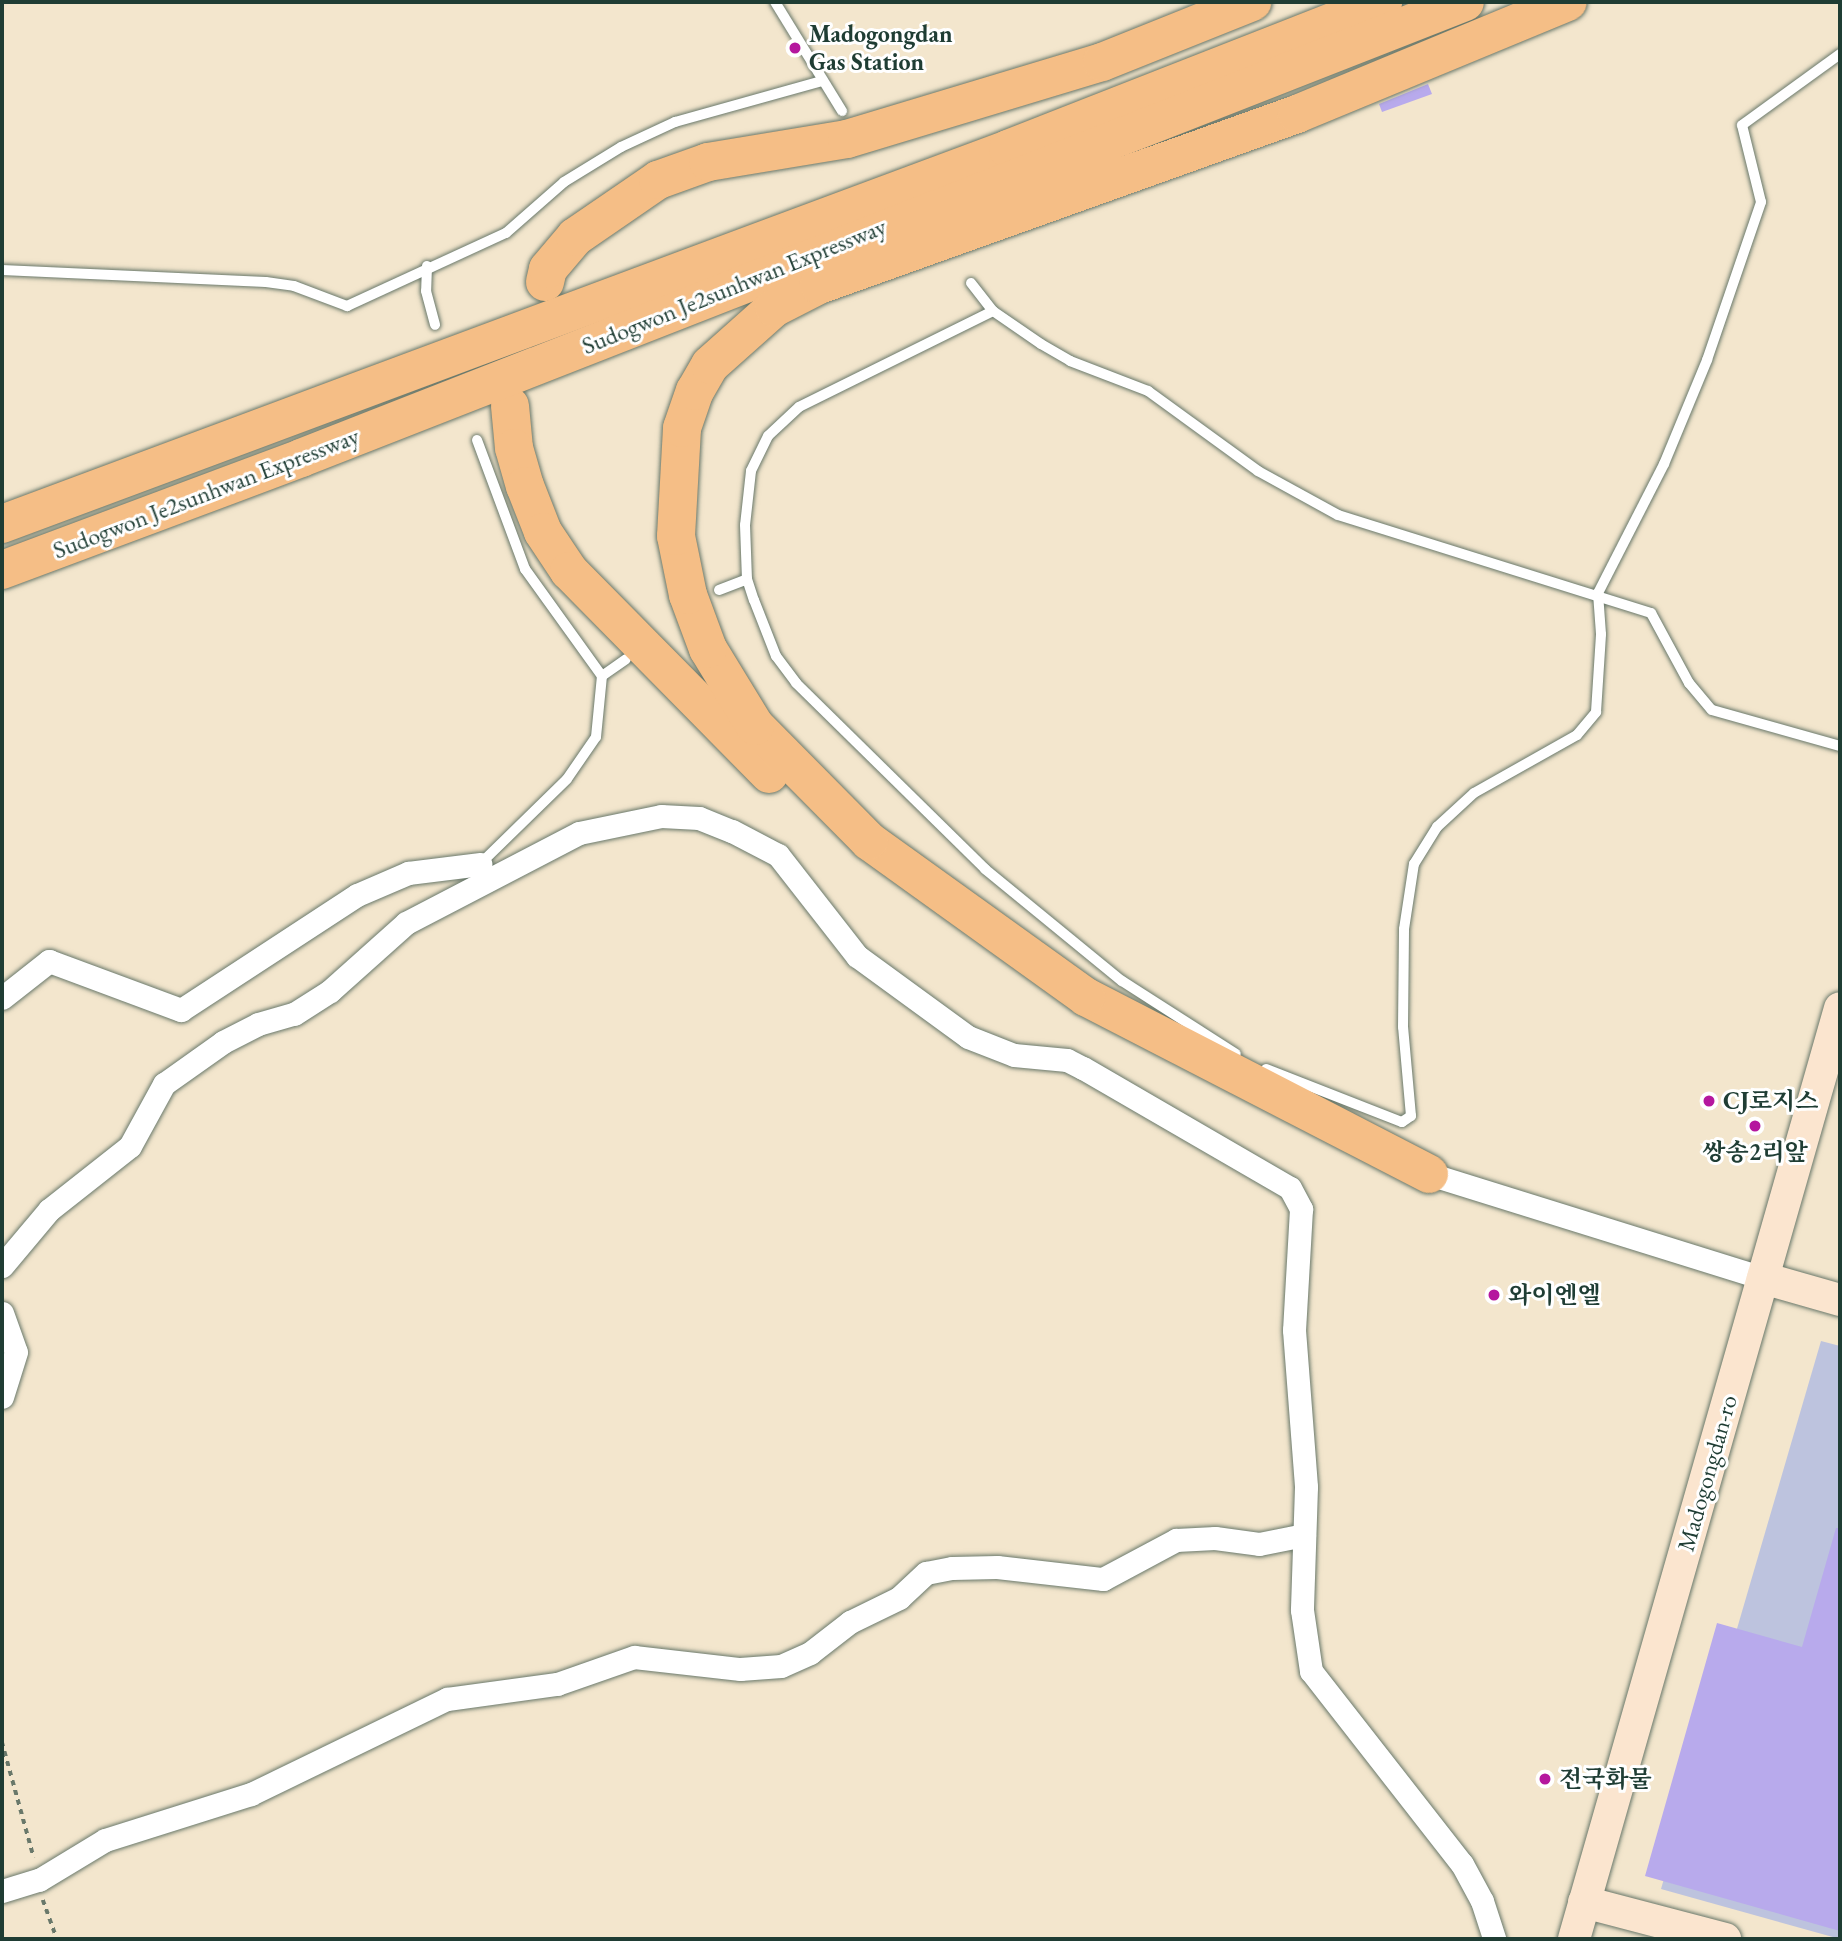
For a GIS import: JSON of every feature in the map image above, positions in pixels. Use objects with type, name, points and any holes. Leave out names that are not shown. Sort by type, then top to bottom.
[{"type":"highway","points":[[545,282],[548,269],[575,237],[658,180],[708,162],[848,139],[1102,62],[1252,2]]},
{"type":"highway","name":"Sudogwon Je2sunhwan Expressway","points":[[2,524],[1007,149],[1383,2]]},
{"type":"highway","name":"Sudogwon Je2sunhwan Expressway","points":[[2,570],[301,458],[1465,2]]},
{"type":"highway","points":[[1429,1174],[1086,997],[869,841],[755,726],[708,649],[688,595],[676,536],[681,441],[695,391],[710,365],[774,309],[819,285],[1297,114],[1568,2]]},
{"type":"highway","points":[[510,406],[514,448],[524,486],[543,532],[569,571],[738,746],[869,864],[1083,1016],[1295,1127],[1429,1174]]},
{"type":"main road","name":"Madogongdan-ro","points":[[1574,1939],[1840,1008]]},
{"type":"main road","points":[[1763,1278],[1840,1300]]},
{"type":"main road","points":[[1584,1902],[1725,1939]]},
{"type":"street","points":[[2,1265],[49,1210],[130,1146],[164,1084],[223,1042],[258,1024],[294,1014],[330,991],[388,935],[579,833],[661,816],[699,818],[778,855],[857,956],[968,1037],[1014,1055],[1067,1060],[1290,1188],[1301,1209],[1294,1330],[1306,1487],[1302,1610],[1311,1671],[1462,1864],[1482,1901],[1494,1939]]},
{"type":"street","points":[[2,998],[50,961],[181,1010],[357,895],[408,873],[480,864]]},
{"type":"street","points":[[1429,1174],[1763,1278]]},
{"type":"street","points":[[2,1313],[16,1352],[2,1397]]},
{"type":"street","points":[[2,1891],[38,1880],[105,1840],[251,1794],[447,1699],[556,1684],[634,1657],[740,1669],[781,1666],[810,1653],[850,1622],[899,1598],[926,1573],[952,1568],[998,1567],[1103,1579],[1176,1540],[1215,1538],[1259,1544],[1304,1535]]},
{"type":"lane","points":[[775,2],[842,111]]},
{"type":"lane","points":[[993,311],[799,407],[768,436],[751,471],[745,525],[747,579],[776,656],[796,683],[985,869],[1122,981],[1242,1058],[1309,1088],[1402,1122],[1411,1116],[1403,1027],[1404,929],[1414,864],[1437,827],[1474,793],[1577,735],[1596,712],[1601,634],[1598,593],[1674,441],[1707,360],[1761,202],[1742,125],[1840,54]]},
{"type":"lane","points":[[2,270],[139,279],[179,276],[266,282],[294,286],[348,306],[426,266],[506,233],[564,182],[632,142],[675,122],[822,81]]},
{"type":"lane","points":[[426,266],[426,291],[435,325]]},
{"type":"lane","points":[[971,283],[993,311],[1070,361],[1147,391],[1258,471],[1338,515],[1598,593],[1651,613],[1689,683],[1712,710],[1840,746]]},
{"type":"lane","points":[[456,899],[480,864],[566,779],[596,737],[602,676],[526,569],[477,440]]},
{"type":"lane","points":[[719,590],[747,579]]},
{"type":"lane","points":[[602,676],[626,659]]},
{"type":"path","points":[[2,1742],[46,1919],[57,1939]]},
{"type":"shaded area","points":[[1821,1341],[1840,1346],[1840,1939],[1661,1889]]},
{"type":"building","points":[[1428,84],[1432,94],[1382,112],[1379,104]]},
{"type":"building","points":[[1836,1528],[1840,1528],[1840,1931],[1645,1876],[1717,1623],[1802,1647]]},
{"type":"place","name":"Madogongdan Gas Station","points":[[795,48]]},
{"type":"place","name":"CJ로지스","points":[[1709,1101]]},
{"type":"place","name":"쌍송2리앞","points":[[1755,1126]]},
{"type":"place","name":"와이엔엘","points":[[1494,1295]]},
{"type":"place","name":"전국화물","points":[[1545,1779]]}]
